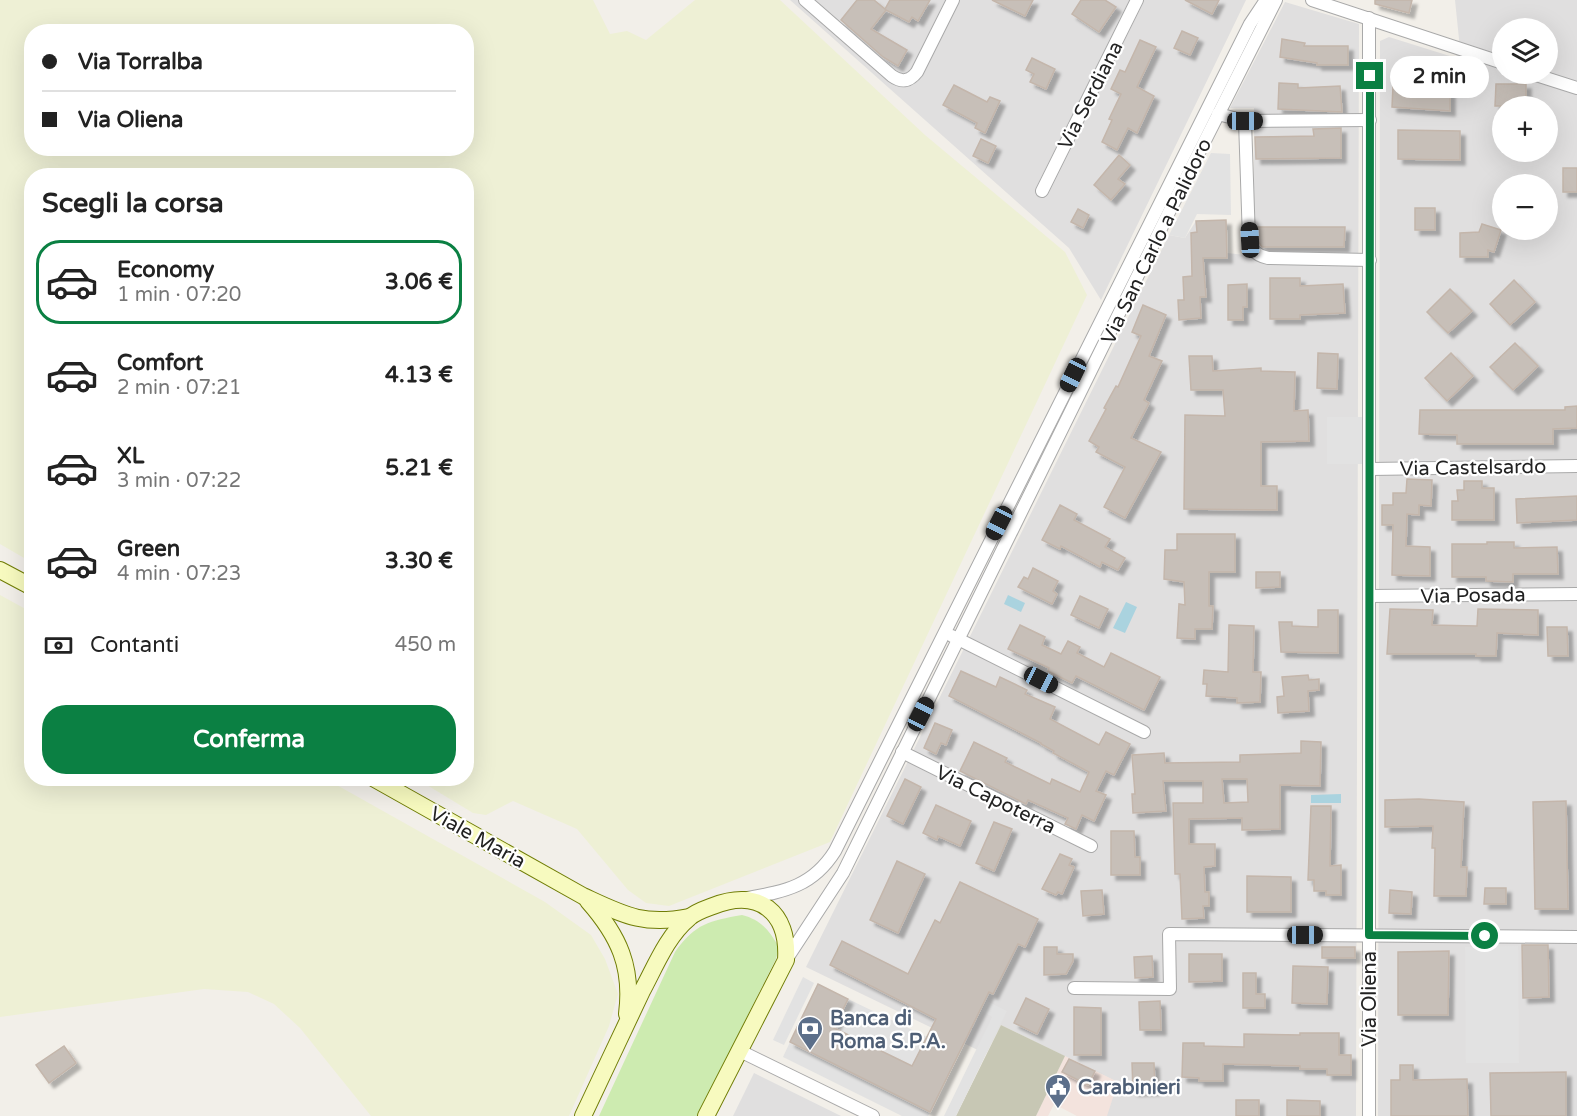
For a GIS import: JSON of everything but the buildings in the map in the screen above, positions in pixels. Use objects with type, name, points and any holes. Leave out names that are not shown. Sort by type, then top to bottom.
[{"type":"street","points":[[805,0],[892,76],[904,81],[917,72],[953,0]]},
{"type":"street","name":"Via Serdiana","points":[[1042,191],[1137,0]]},
{"type":"street","name":"Via San Carlo a Palidoro","points":[[583,1116],[666,947],[689,917],[718,904],[779,892],[804,883],[819,872],[830,859],[1257,10],[1266,0]]},
{"type":"street","name":"Via San Carlo a Palidoro","points":[[706,1116],[786,960],[843,873],[1276,0]]},
{"type":"street","points":[[1312,0],[1492,59]]},
{"type":"street","name":"Via Oliena","points":[[1369,18],[1369,1116]]},
{"type":"street","points":[[1558,82],[1577,88]]},
{"type":"street","points":[[1218,114],[1245,121],[1370,120]]},
{"type":"street","points":[[1245,121],[1252,249],[1262,257],[1370,260]]},
{"type":"street","name":"Via Castelsardo","points":[[1370,469],[1577,466]]},
{"type":"street","points":[[0,570],[24,583]]},
{"type":"street","name":"Via Posada","points":[[1370,596],[1577,594]]},
{"type":"street","points":[[944,633],[959,638],[1144,732]]},
{"type":"street","name":"Via Capoterra","points":[[902,752],[1091,846]]},
{"type":"street","name":"Viale Maria","points":[[387,786],[583,896],[618,912],[639,919],[658,921],[689,917]]},
{"type":"street","name":"Viale Maria","points":[[583,896],[610,928],[624,958],[629,987],[625,1027]]},
{"type":"street","points":[[743,899],[763,906],[780,920],[786,940],[786,960]]},
{"type":"street","points":[[1074,988],[1170,988],[1169,934],[1577,937]]},
{"type":"street","points":[[740,1051],[873,1116]]},
{"type":"shaded area","points":[[0,0],[593,0],[610,34],[627,31],[646,40],[695,0],[780,0],[925,135],[1065,252],[1087,295],[830,842],[669,906],[646,903],[628,890],[577,829],[513,801],[486,815],[473,813],[429,786],[474,786],[474,168],[24,168],[24,558],[0,544]]},
{"type":"shaded area","points":[[790,0],[1246,0],[1101,300],[1069,248]]},
{"type":"shaded area","points":[[1455,0],[1577,0],[1577,1116],[1378,1116],[1380,41],[1389,37],[1456,58],[1459,39]]},
{"type":"shaded area","points":[[1285,2],[1359,24],[1356,1116],[1106,1116],[1115,1081],[1001,1025],[986,1054],[806,967],[1169,235],[1185,238],[1196,221],[1226,220],[1227,253],[1254,256],[1254,108],[1230,108]]},
{"type":"shaded area","points":[[1211,153],[1230,154],[1231,215],[1197,214],[1185,238],[1169,235]]},
{"type":"shaded area","points":[[1327,417],[1362,417],[1362,464],[1327,464]]},
{"type":"shaded area","points":[[0,595],[24,608],[24,786],[338,786],[545,902],[591,935],[605,959],[618,994],[609,1026],[569,1116],[371,1116],[300,1028],[274,1004],[248,992],[204,989],[0,1017]]},
{"type":"shaded area","points":[[1518,946],[1519,1063],[1466,1063],[1465,947]]},
{"type":"shaded area","points":[[803,977],[814,983],[784,1045],[773,1040]]},
{"type":"shaded area","points":[[848,999],[927,1037],[912,1066],[834,1028]]},
{"type":"shaded area","points":[[987,1001],[1007,1011],[956,1116],[944,1116],[992,1017],[982,1011]]},
{"type":"shaded area","points":[[1001,1025],[1065,1056],[1036,1116],[956,1116]]},
{"type":"shaded area","points":[[790,1042],[930,1112],[928,1116],[902,1116],[783,1057]]},
{"type":"shaded area","points":[[1065,1056],[1118,1082],[1107,1116],[1077,1116],[1054,1104],[1048,1116],[1036,1116]]},
{"type":"shaded area","points":[[754,1073],[841,1116],[733,1116]]},
{"type":"green space","points":[[742,915],[755,920],[764,927],[779,947],[776,959],[697,1116],[599,1116],[675,952],[690,935],[704,925]]},
{"type":"water","points":[[1008,595],[1025,603],[1021,612],[1004,604]]},
{"type":"water","points":[[1126,602],[1137,607],[1125,633],[1113,628]]},
{"type":"water","points":[[1341,794],[1341,803],[1311,803],[1311,795]]},
{"type":"place","name":"Banca di Roma S.P.A.","points":[[810,1052]]},
{"type":"place","name":"Carabinieri","points":[[1058,1110]]},
{"type":"route","points":[[1370,76],[1369,935],[1485,936]]}]
